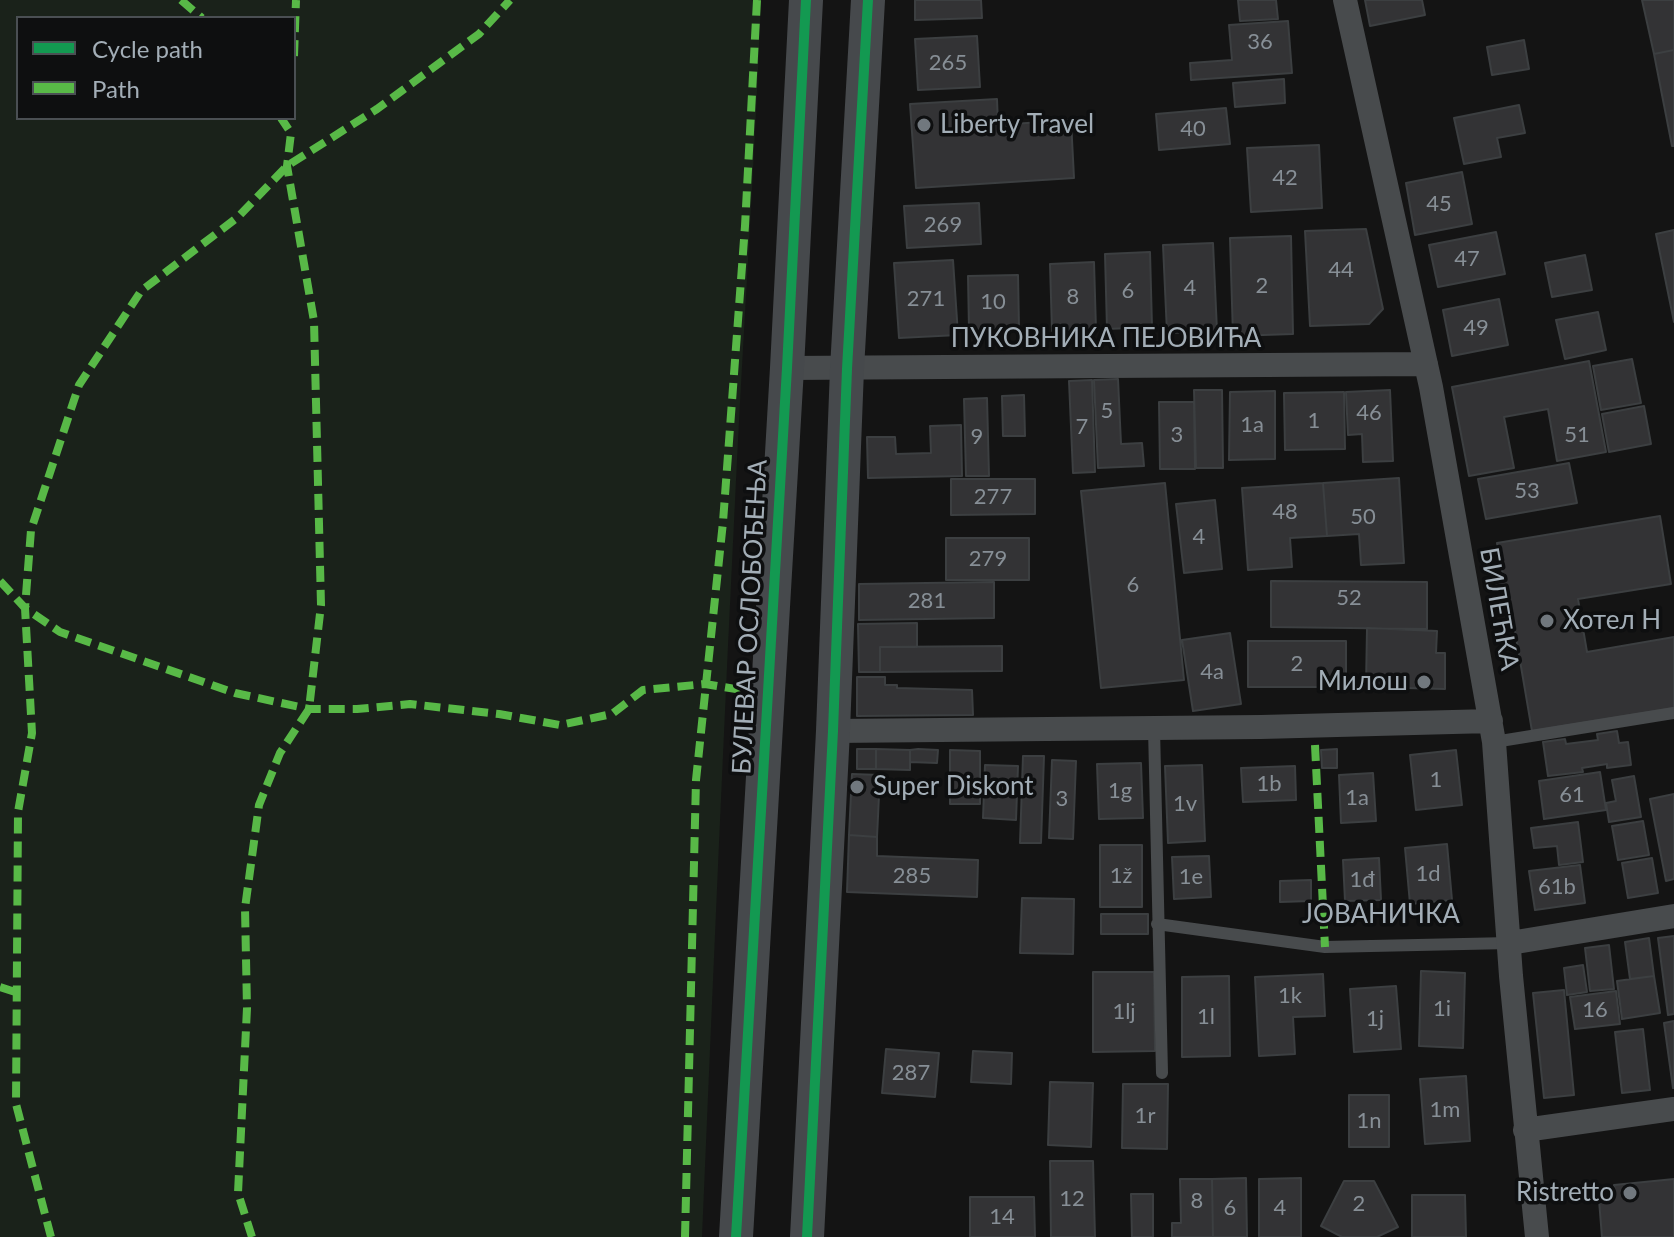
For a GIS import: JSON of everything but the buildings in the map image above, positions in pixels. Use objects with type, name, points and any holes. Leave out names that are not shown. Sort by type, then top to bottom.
[{"type":"main road","name":"БУЛЕВАР ОСЛОБОЂЕЊА","points":[[736,1237],[806,0]]},
{"type":"main road","points":[[807,1237],[833,731],[847,369],[868,0]]},
{"type":"street","name":"БИЛЕЋКА","points":[[1345,0],[1426,364],[1492,732],[1525,1130],[1537,1237]]},
{"type":"street","name":"ПУКОВНИКА ПЕЈОВИЋА","points":[[787,368],[1426,364]]},
{"type":"street","points":[[833,731],[1154,728],[1492,732]]},
{"type":"street","points":[[1510,943],[1674,916]]},
{"type":"street","points":[[1525,1130],[1674,1109]]},
{"type":"lane","points":[[1492,732],[1674,713]]},
{"type":"lane","points":[[1154,728],[1162,1073]]},
{"type":"lane","name":"ЈОВАНИЧКА","points":[[1157,924],[1325,947],[1510,943]]},
{"type":"shaded area","points":[[0,0],[761,0],[732,557],[702,1237],[0,1237]]},
{"type":"marked path","points":[[181,0],[200,16]]},
{"type":"marked path","points":[[295,16],[296,0]]},
{"type":"marked path","points":[[51,1237],[16,1104],[18,812],[32,733],[25,608],[31,530],[79,385],[141,291],[238,217],[287,166],[377,109],[479,34],[510,0]]},
{"type":"marked path","points":[[685,1237],[696,780],[723,522],[745,226],[757,0]]},
{"type":"marked path","points":[[252,1237],[238,1193],[247,1008],[245,908],[259,805],[280,753],[309,709],[321,605],[314,321],[287,166],[291,133],[282,120]]},
{"type":"marked path","points":[[0,581],[25,608],[60,632],[235,693],[309,709],[410,704],[499,714],[560,725],[612,714],[643,690],[705,684],[748,691]]},
{"type":"marked path","points":[[1315,745],[1325,947]]},
{"type":"marked path","points":[[0,987],[18,993]]},
{"type":"cycle path","points":[[736,1237],[806,0]]},
{"type":"cycle path","points":[[807,1237],[833,731],[847,369],[868,0]]},
{"type":"place","name":"Liberty Travel","points":[[924,125]]},
{"type":"place","name":"Хотел Н","points":[[1547,621]]},
{"type":"place","name":"Милош","points":[[1424,682]]},
{"type":"place","name":"Super Diskont","points":[[857,787]]},
{"type":"place","name":"Ristretto","points":[[1630,1193]]}]
